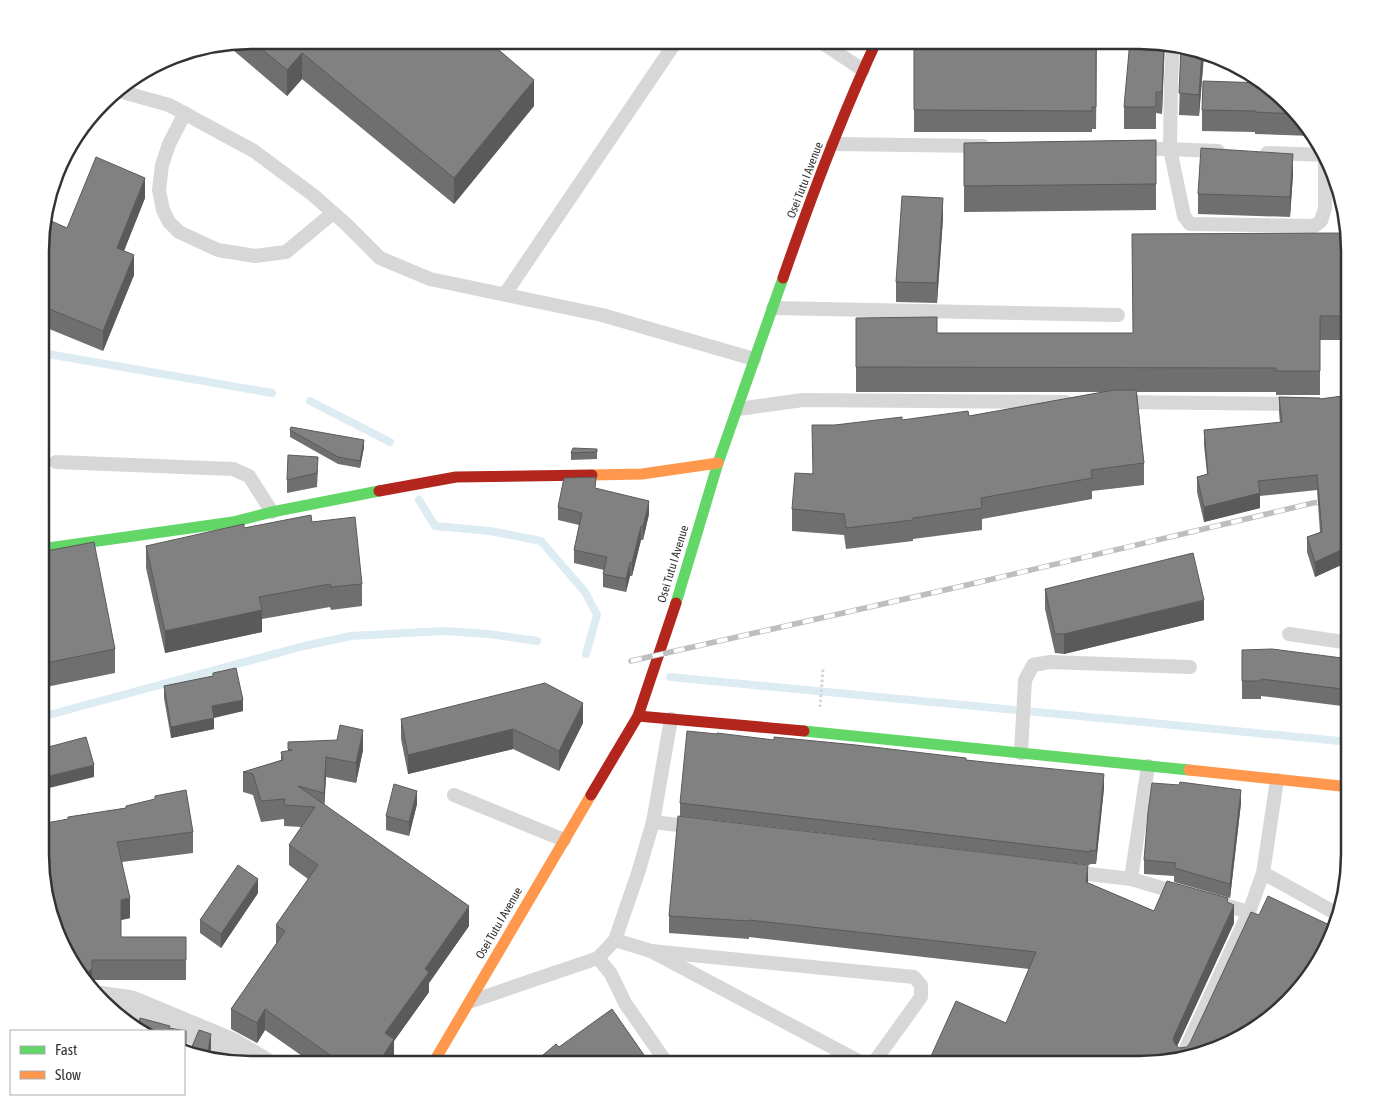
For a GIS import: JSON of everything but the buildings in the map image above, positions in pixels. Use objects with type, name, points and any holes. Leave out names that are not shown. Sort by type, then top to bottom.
[{"type":"street","name":"Osei Tutu I Avenue","points":[[437,1056],[638,716],[676,603],[718,463],[754,359],[813,192],[873,49]]},
{"type":"street","points":[[49,548],[232,522],[272,512],[456,477],[642,474],[718,463]]},
{"type":"street","points":[[638,716],[818,732],[1341,786]]},
{"type":"street","points":[[112,1002],[130,1004],[231,1046],[248,1056]]},
{"type":"lane","points":[[506,294],[671,49]]},
{"type":"lane","points":[[832,49],[863,70]]},
{"type":"lane","points":[[1173,52],[1170,149],[1184,216],[1190,224],[1314,226],[1321,221],[1325,208],[1326,172]]},
{"type":"lane","points":[[125,93],[169,104],[254,151],[313,195],[380,258],[430,278],[602,314],[754,359]]},
{"type":"lane","points":[[185,113],[169,144],[162,165],[159,190],[163,210],[169,222],[180,232],[218,250],[255,256],[286,252],[333,212]]},
{"type":"lane","points":[[833,144],[993,146]]},
{"type":"lane","points":[[1121,148],[1228,151]]},
{"type":"lane","points":[[1257,152],[1317,155]]},
{"type":"lane","points":[[773,308],[1118,315]]},
{"type":"lane","points":[[738,409],[803,400],[1082,402]]},
{"type":"lane","points":[[1102,402],[1312,404]]},
{"type":"lane","points":[[56,462],[233,469],[249,476],[272,512]]},
{"type":"lane","points":[[1289,634],[1341,642]]},
{"type":"lane","points":[[1021,753],[1025,680],[1033,666],[1050,662],[1190,667]]},
{"type":"lane","points":[[468,1002],[598,958],[615,940],[653,822],[671,719]]},
{"type":"lane","points":[[1131,879],[1148,766]]},
{"type":"lane","points":[[1184,1051],[1249,912],[1263,873],[1278,780]]},
{"type":"lane","points":[[454,795],[564,840]]},
{"type":"lane","points":[[653,822],[712,829]]},
{"type":"lane","points":[[1063,871],[1131,879],[1249,912]]},
{"type":"lane","points":[[1263,873],[1333,912]]},
{"type":"lane","points":[[615,940],[651,951],[849,1056]]},
{"type":"lane","points":[[651,951],[914,977],[921,985],[921,997],[878,1056]]},
{"type":"lane","points":[[598,958],[611,974],[624,1002],[662,1056]]},
{"type":"path","points":[[818,732],[823,669]]},
{"type":"waterway","points":[[49,354],[272,393]]},
{"type":"waterway","points":[[310,401],[390,442]]},
{"type":"waterway","points":[[419,500],[435,526],[490,531],[541,541],[585,592],[597,615],[586,654]]},
{"type":"waterway","points":[[49,715],[304,646],[351,636],[443,631],[489,634],[537,641]]},
{"type":"waterway","points":[[670,677],[1341,741]]},
{"type":"railway","points":[[631,661],[980,582],[1313,503],[1331,501]]},
{"type":"traffic: fast","points":[[676,603],[718,463],[783,278]]},
{"type":"traffic: fast","points":[[49,548],[233,522],[272,512],[379,491]]},
{"type":"traffic: fast","points":[[804,731],[1189,770]]},
{"type":"traffic: slow","points":[[592,475],[642,474],[718,463]]},
{"type":"traffic: slow","points":[[1189,770],[1341,786]]},
{"type":"traffic: slow","points":[[437,1056],[591,795]]},
{"type":"traffic: jam","points":[[783,278],[827,157],[873,49]]},
{"type":"traffic: jam","points":[[379,491],[456,477],[592,475]]},
{"type":"traffic: jam","points":[[591,795],[638,716],[676,603]]},
{"type":"traffic: jam","points":[[638,716],[804,731]]}]
